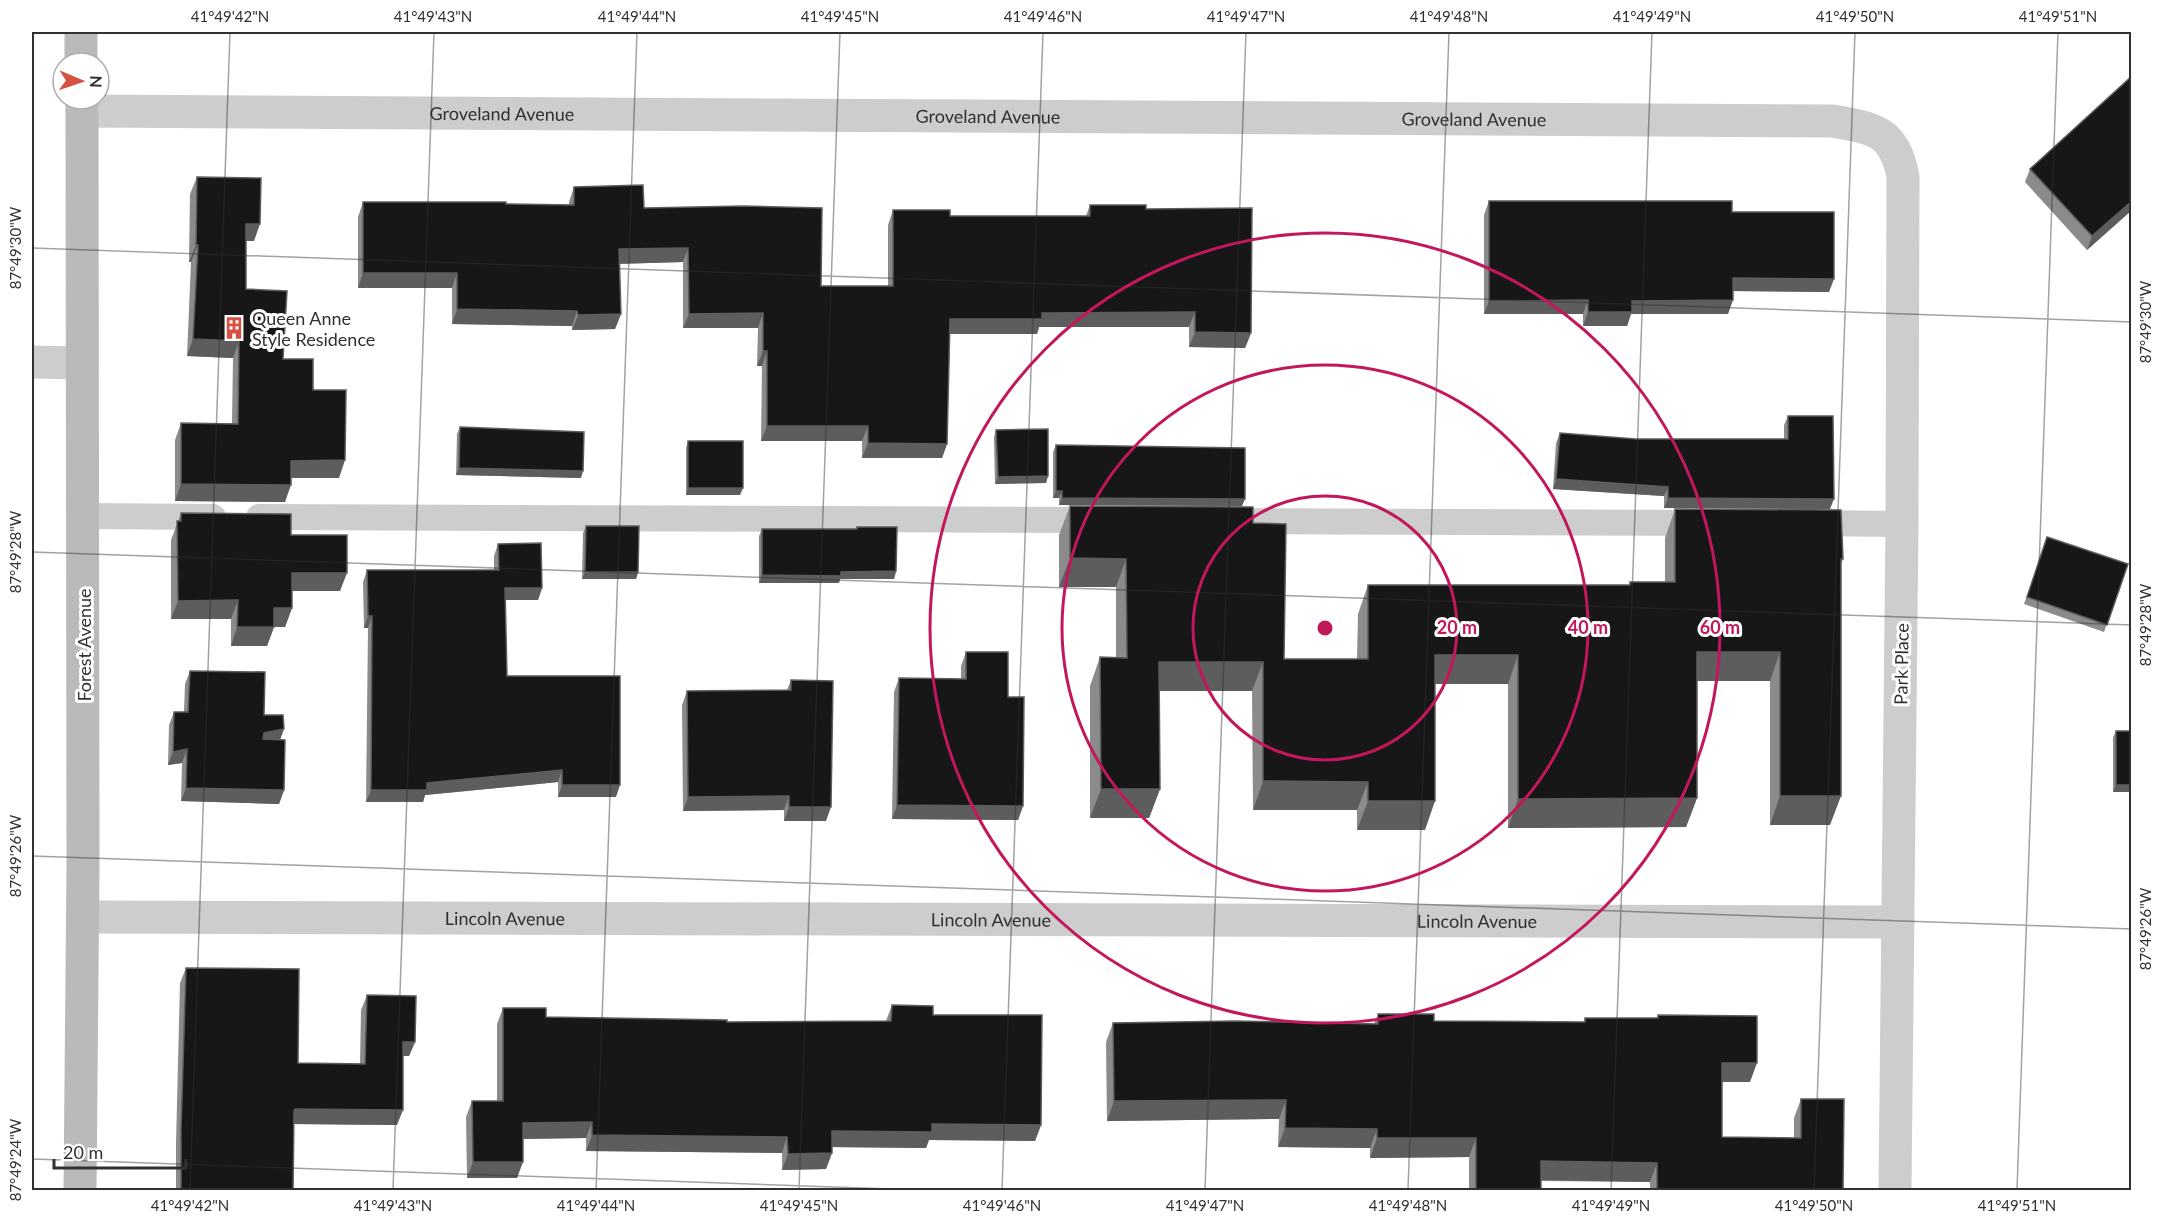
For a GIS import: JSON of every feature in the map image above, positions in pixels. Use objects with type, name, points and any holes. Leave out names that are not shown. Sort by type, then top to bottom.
[{"type":"street","name":"Groveland Avenue","points":[[111,105],[1832,122],[1873,129],[1889,141]]},
{"type":"street","name":"Forest Avenue","points":[[80,1191],[84,516],[82,111]]},
{"type":"street","name":"Park Place","points":[[1889,141],[1900,158],[1904,177],[1895,1191]]},
{"type":"street","points":[[32,362],[82,363]]},
{"type":"street","name":"Lincoln Avenue","points":[[83,916],[1898,922]]},
{"type":"lane","points":[[84,516],[1121,520]]},
{"type":"lane","points":[[1193,521],[1733,523]]},
{"type":"lane","points":[[1781,523],[1902,524]]},
{"type":"building","points":[[2132,76],[2132,201],[2092,236],[2030,169]]},
{"type":"building","points":[[197,177],[261,178],[260,224],[246,224],[246,289],[287,291],[283,359],[313,359],[313,390],[346,390],[345,460],[291,461],[291,485],[181,484],[181,423],[238,424],[239,341],[193,339],[198,245],[196,245]]},
{"type":"building","points":[[643,185],[644,208],[743,206],[822,208],[821,286],[893,286],[893,210],[950,210],[950,216],[1090,216],[1090,205],[1146,205],[1146,209],[1252,208],[1251,333],[1195,332],[1195,312],[1042,313],[1042,319],[950,319],[947,444],[868,443],[868,426],[767,426],[767,351],[763,351],[763,313],[689,314],[688,248],[619,249],[621,314],[578,315],[577,311],[457,309],[457,273],[363,273],[363,202],[506,202],[506,204],[574,205],[574,187]]},
{"type":"building","points":[[1489,201],[1732,201],[1732,212],[1834,212],[1834,279],[1733,278],[1733,300],[1632,301],[1632,312],[1588,312],[1588,300],[1489,301]]},
{"type":"building","points":[[1788,416],[1833,416],[1834,499],[1668,498],[1668,487],[1556,479],[1560,433],[1636,439],[1788,439]]},
{"type":"building","points":[[460,427],[584,432],[583,471],[459,468]]},
{"type":"building","points":[[1048,429],[1048,476],[998,477],[996,430]]},
{"type":"building","points":[[688,441],[743,441],[743,488],[688,488]]},
{"type":"building","points":[[1056,445],[1245,448],[1245,499],[1062,498],[1062,491],[1056,491]]},
{"type":"building","points":[[1070,506],[1253,507],[1253,523],[1286,524],[1284,659],[1368,659],[1368,585],[1630,585],[1630,582],[1675,582],[1675,509],[1841,510],[1843,559],[1841,559],[1841,796],[1780,796],[1780,652],[1697,652],[1697,798],[1518,799],[1518,655],[1435,655],[1435,801],[1368,801],[1368,782],[1263,781],[1263,662],[1159,662],[1160,789],[1101,789],[1100,657],[1127,658],[1126,559],[1070,558]]},
{"type":"building","points":[[181,513],[291,514],[291,535],[347,535],[347,573],[292,573],[292,608],[274,608],[274,627],[237,627],[238,600],[178,601],[177,521],[181,521]]},
{"type":"building","points":[[586,526],[639,526],[638,572],[585,572]]},
{"type":"building","points":[[857,527],[897,527],[896,571],[841,572],[841,576],[762,575],[762,529],[857,529]]},
{"type":"building","points":[[2047,537],[2128,564],[2107,625],[2027,597]]},
{"type":"building","points":[[541,543],[542,588],[505,588],[507,676],[620,676],[620,785],[562,785],[562,770],[427,783],[427,790],[371,790],[372,616],[368,616],[367,570],[499,570],[498,544]]},
{"type":"building","points":[[966,652],[1008,652],[1008,697],[1024,697],[1023,806],[897,805],[899,678],[966,679]]},
{"type":"building","points":[[190,671],[265,672],[264,715],[283,715],[284,729],[264,733],[263,739],[285,740],[284,790],[186,788],[187,749],[173,752],[174,712],[188,712]]},
{"type":"building","points":[[791,680],[833,681],[831,807],[789,807],[789,796],[688,797],[687,691],[791,690]]},
{"type":"building","points":[[2116,731],[2132,731],[2132,785],[2116,785]]},
{"type":"building","points":[[186,968],[299,969],[298,1063],[365,1064],[367,995],[416,996],[415,1042],[403,1042],[403,1110],[295,1109],[293,1191],[181,1191]]},
{"type":"building","points":[[892,1005],[933,1006],[933,1015],[1042,1015],[1041,1125],[932,1124],[932,1132],[832,1131],[832,1153],[788,1154],[787,1137],[592,1135],[592,1122],[523,1123],[523,1162],[473,1162],[472,1101],[503,1101],[503,1008],[546,1008],[546,1017],[727,1020],[727,1022],[891,1021]]},
{"type":"building","points":[[1378,1014],[1434,1014],[1434,1021],[1585,1022],[1585,1018],[1658,1018],[1658,1015],[1757,1016],[1757,1063],[1722,1063],[1722,1137],[1801,1138],[1801,1099],[1844,1099],[1843,1191],[1657,1191],[1657,1163],[1541,1161],[1541,1191],[1476,1191],[1476,1138],[1377,1138],[1377,1129],[1285,1128],[1286,1100],[1114,1101],[1113,1023],[1235,1021],[1378,1024]]},
{"type":"place","name":"Queen Anne Style Residence","points":[[234,328]]}]
